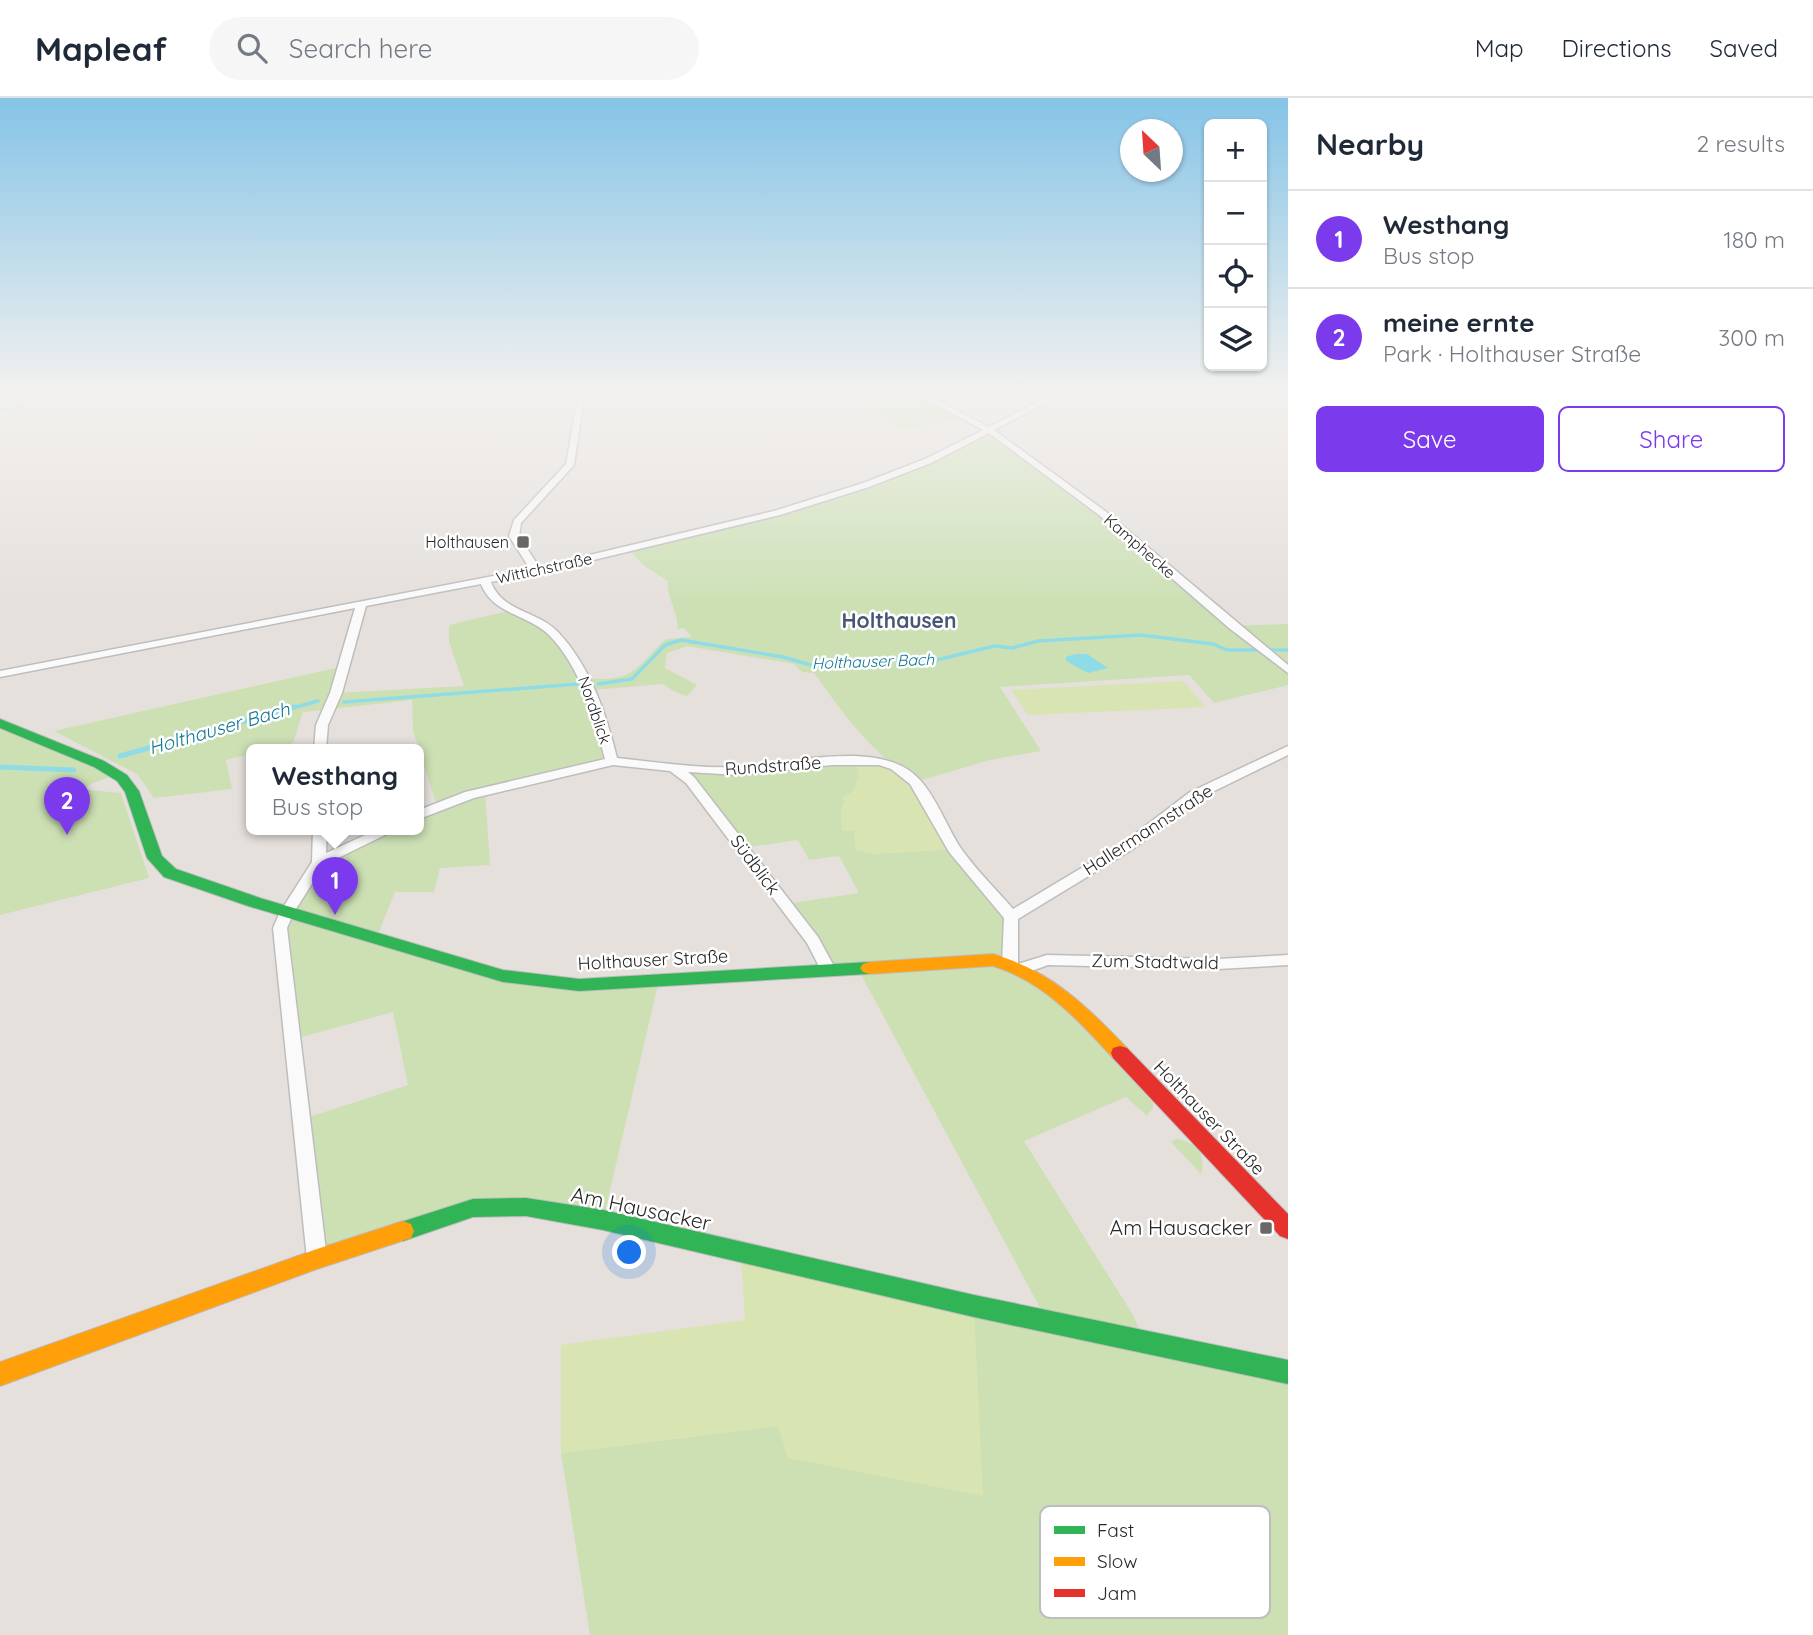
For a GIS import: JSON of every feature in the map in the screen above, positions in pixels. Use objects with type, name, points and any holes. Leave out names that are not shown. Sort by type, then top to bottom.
[{"type":"street","points":[[536,570],[514,536],[517,522],[570,462]]},
{"type":"street","name":"Wittichstraße","points":[[0,674],[630,550],[822,500],[900,473],[924,462]]},
{"type":"street","name":"Kamphecke","points":[[1033,462],[1102,513],[1288,670]]},
{"type":"street","name":"Nordblick","points":[[485,580],[489,594],[500,606],[529,615],[547,626],[582,671],[602,722],[612,761]]},
{"type":"street","points":[[321,744],[323,725],[336,693],[361,605]]},
{"type":"street","name":"Holthauser Straße","points":[[0,723],[99,764],[122,778],[132,790],[155,858],[170,873],[192,883],[287,912],[522,980],[579,985],[611,984],[993,960],[1016,966],[1039,976],[1073,1004],[1288,1229]]},
{"type":"street","name":"Hallermannstraße","points":[[1012,917],[1128,846],[1195,795],[1288,750]]},
{"type":"street","name":"Rundstraße","points":[[424,813],[470,795],[612,761],[738,771],[859,760],[880,761],[895,766],[915,782],[954,849],[1012,917]]},
{"type":"street","name":"Südblick","points":[[674,768],[690,780],[813,941],[828,970]]},
{"type":"street","points":[[317,1259],[280,928],[287,912],[319,862],[320,835]]},
{"type":"street","points":[[319,862],[377,835]]},
{"type":"street","points":[[1012,917],[1016,966]]},
{"type":"street","name":"Zum Stadtwald","points":[[1016,966],[1047,960],[1218,964],[1288,960]]},
{"type":"street","name":"Am Hausacker","points":[[0,1374],[317,1259],[473,1208],[526,1206],[603,1220],[962,1303],[1288,1372]]},
{"type":"green space","points":[[918,462],[1032,462],[1102,514],[1233,626],[1288,624],[1288,685],[1214,703],[1189,675],[1000,687],[1041,751],[990,760],[915,782],[884,757],[860,732],[814,673],[802,672],[794,664],[687,646],[667,653],[665,668],[697,685],[687,696],[663,684],[592,690],[612,761],[485,791],[490,865],[440,868],[434,892],[395,892],[376,939],[522,980],[659,980],[603,1220],[473,1208],[317,1259],[303,1119],[408,1085],[393,1012],[298,1038],[280,928],[319,862],[377,835],[424,835],[424,812],[437,806],[424,765],[424,744],[417,744],[413,731],[412,700],[303,712],[293,743],[246,744],[246,755],[226,760],[232,789],[154,798],[137,774],[54,731],[340,667],[336,693],[464,686],[449,642],[449,625],[512,610],[541,622],[586,678],[624,676],[640,665],[666,639],[692,637],[684,628],[677,629],[668,581],[644,566],[630,550],[777,513],[866,485]]},
{"type":"green space","points":[[1183,681],[1206,707],[1028,715],[1011,690]]},
{"type":"green space","points":[[0,727],[111,776],[79,789],[121,793],[149,878],[0,915]]},
{"type":"green space","points":[[853,760],[859,773],[854,791],[842,798],[845,800],[841,813],[842,830],[854,831],[856,850],[872,854],[954,849],[1011,917],[1010,964],[1039,976],[1153,1103],[1147,1116],[1126,1097],[1024,1141],[1133,1315],[1144,1341],[1288,1372],[1288,1635],[590,1635],[561,1453],[778,1426],[974,1306],[1046,1319],[857,967],[828,970],[785,904],[859,893],[839,856],[809,860],[798,840],[742,848],[674,768],[738,771]]},
{"type":"green space","points":[[853,760],[870,760],[904,772],[954,849],[871,854],[856,850],[854,831],[842,831],[841,812],[845,800],[841,799],[854,791],[859,773]]},
{"type":"green space","points":[[1176,1139],[1189,1143],[1198,1150],[1202,1161],[1201,1174],[1171,1142]]},
{"type":"green space","points":[[741,1253],[974,1306],[983,1496],[788,1458],[778,1426],[561,1453],[561,1345],[745,1320]]},
{"type":"water","points":[[1087,654],[1108,668],[1088,673],[1066,661],[1066,657]]},
{"type":"waterway","name":"Holthauser Bach","points":[[598,684],[632,679],[665,645],[681,640],[783,657],[814,666],[888,658],[933,661],[994,646],[1012,648],[1038,641],[1141,635],[1213,644],[1227,650],[1288,650]]},
{"type":"waterway","name":"Holthauser Bach","points":[[344,702],[578,684]]},
{"type":"waterway","name":"Holthauser Bach","points":[[289,709],[318,701]]},
{"type":"waterway","name":"Holthauser Bach","points":[[120,756],[295,707]]},
{"type":"waterway","name":"Holthauser Bach","points":[[0,767],[74,770]]},
{"type":"traffic: fast","points":[[0,723],[99,764],[122,778],[132,791],[155,858],[170,873],[254,902],[503,976],[579,985],[869,968]]},
{"type":"traffic: fast","points":[[403,1231],[473,1208],[526,1207],[603,1220],[974,1306],[1288,1372]]},
{"type":"traffic: slow","points":[[869,968],[993,960],[1013,966],[1063,996],[1120,1053]]},
{"type":"traffic: slow","points":[[0,1374],[317,1259],[403,1231]]},
{"type":"traffic: jam","points":[[1120,1053],[1288,1229]]},
{"type":"place","name":"Holthausen","points":[[523,542]]},
{"type":"place","name":"meine ernte","points":[[67,835]]},
{"type":"place","name":"Westhang","points":[[335,915]]},
{"type":"place","name":"Am Hausacker","points":[[1266,1228]]},
{"type":"district","name":"Holthausen","points":[[899,621]]}]
